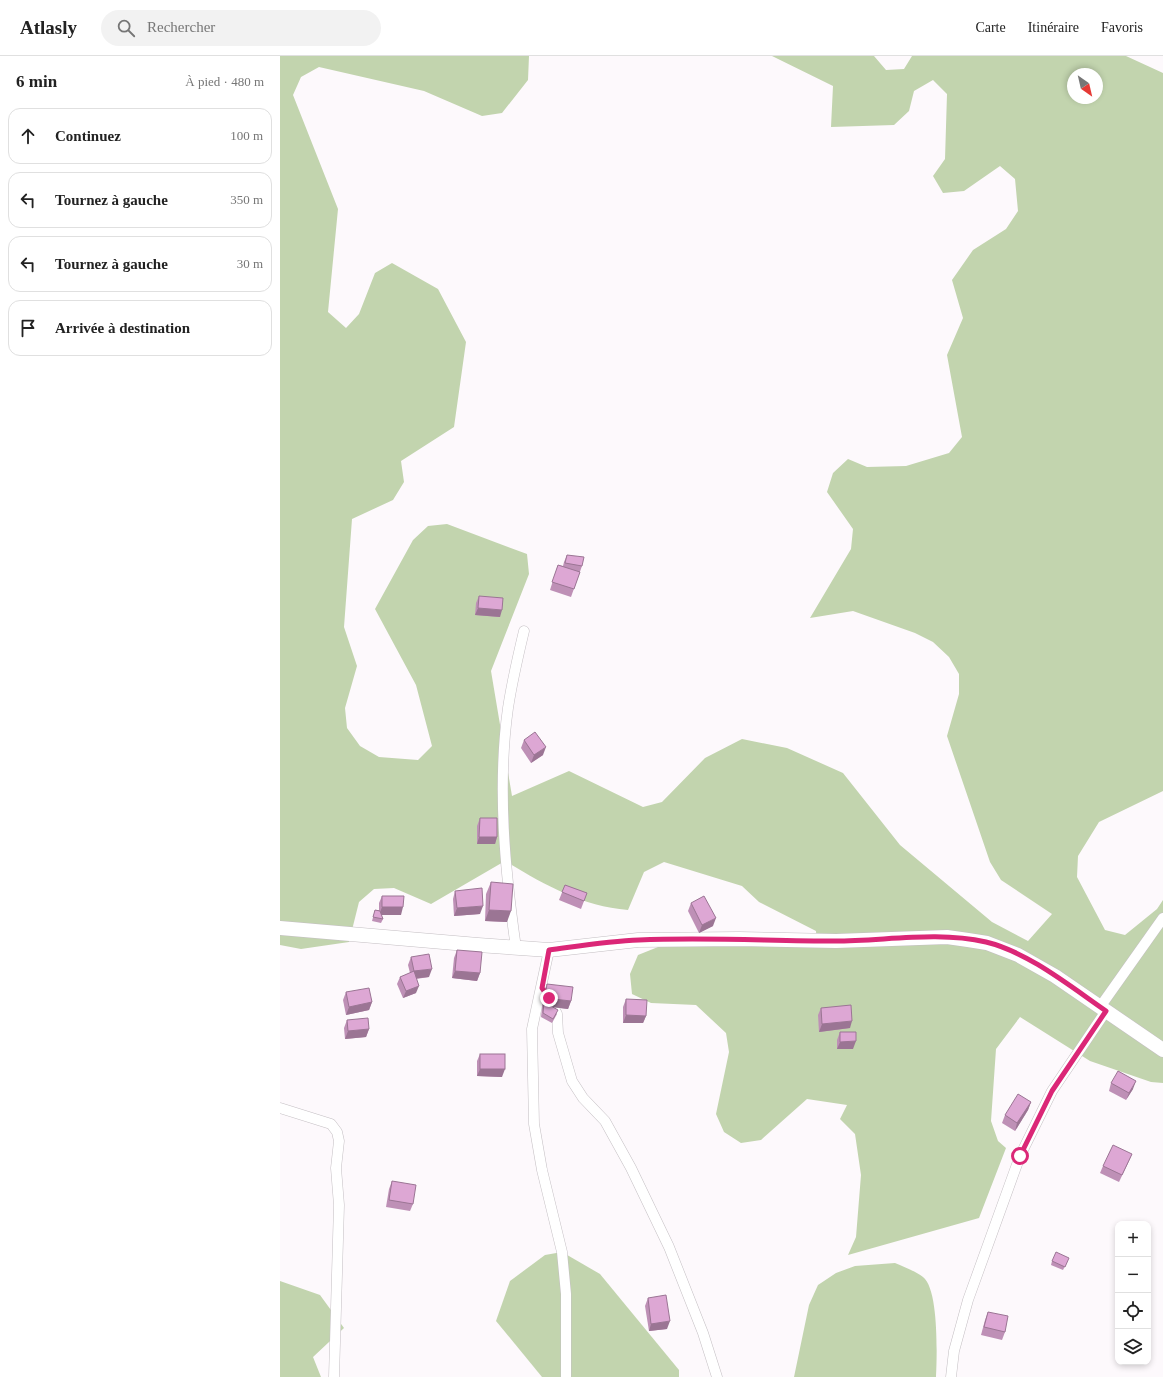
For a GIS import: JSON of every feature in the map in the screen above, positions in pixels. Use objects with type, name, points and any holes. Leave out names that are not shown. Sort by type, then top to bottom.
[{"type":"street","points":[[516,948],[508,895],[503,764],[508,709],[524,631]]},
{"type":"street","points":[[951,1377],[954,1351],[968,1300],[1020,1156],[1052,1091],[1103,1009],[1163,918]]},
{"type":"street","points":[[280,928],[549,950],[638,940],[739,939],[836,941],[947,937],[987,942],[1018,955],[1055,976],[1163,1050]]},
{"type":"street","points":[[549,950],[532,1029],[534,1124],[542,1170],[562,1252],[566,1294],[566,1377]]},
{"type":"street","points":[[542,988],[557,1014],[558,1033],[572,1081],[583,1098],[605,1121],[631,1168],[669,1247],[703,1333],[717,1377]]},
{"type":"street","points":[[280,1108],[331,1124],[337,1132],[339,1141],[336,1168],[339,1205],[334,1377]]},
{"type":"green space","points":[[280,56],[529,56],[528,80],[502,113],[482,116],[424,91],[319,67],[301,77],[293,95],[338,209],[328,312],[346,328],[359,314],[375,273],[392,263],[438,289],[466,342],[454,427],[401,461],[404,482],[393,500],[352,519],[344,627],[357,666],[345,708],[347,728],[360,746],[379,757],[418,760],[432,746],[416,685],[375,609],[413,540],[428,526],[447,524],[527,554],[529,574],[491,671],[512,796],[569,771],[643,807],[662,802],[705,758],[742,739],[787,748],[843,773],[900,845],[992,922],[1028,941],[1052,914],[1001,880],[990,862],[947,736],[959,694],[959,674],[949,657],[933,642],[915,633],[853,611],[810,618],[851,549],[853,529],[827,492],[833,473],[848,459],[867,467],[906,466],[949,453],[962,437],[947,355],[963,318],[952,280],[973,250],[1006,229],[1018,211],[1015,179],[1000,166],[964,191],[943,193],[933,176],[945,159],[947,94],[933,80],[914,91],[909,111],[894,125],[831,127],[833,86],[772,56],[874,56],[886,70],[904,69],[912,56],[1126,56],[1163,73],[1163,791],[1099,822],[1078,856],[1077,877],[1105,930],[1125,935],[1157,909],[1163,900],[1163,1083],[1151,1082],[1090,1061],[1020,1017],[996,1049],[991,1121],[998,1141],[1006,1148],[979,1218],[848,1255],[856,1237],[861,1175],[855,1134],[840,1119],[847,1105],[807,1099],[761,1140],[741,1143],[724,1132],[716,1114],[729,1052],[726,1033],[696,1005],[651,1003],[632,994],[630,974],[638,955],[658,947],[739,939],[817,947],[816,931],[759,902],[742,886],[664,862],[644,872],[628,910],[611,908],[579,899],[549,886],[505,861],[431,904],[394,888],[374,889],[359,902],[349,942],[301,949],[280,945]]},
{"type":"green space","points":[[562,1252],[600,1274],[679,1370],[679,1377],[542,1377],[496,1321],[510,1281],[545,1255]]},
{"type":"green space","points":[[895,1263],[923,1277],[928,1284],[932,1295],[936,1324],[936,1377],[794,1377],[809,1305],[818,1285],[836,1273],[855,1266]]},
{"type":"green space","points":[[280,1281],[320,1295],[344,1328],[313,1357],[321,1377],[280,1377]]},
{"type":"building","points":[[567,555],[584,557],[582,566],[565,563]]},
{"type":"building","points":[[558,565],[580,572],[574,589],[552,582]]},
{"type":"building","points":[[479,596],[503,598],[502,610],[478,608]]},
{"type":"building","points":[[535,732],[546,747],[534,755],[524,740]]},
{"type":"building","points":[[480,818],[497,818],[497,837],[479,837]]},
{"type":"building","points":[[491,882],[513,884],[511,911],[489,910]]},
{"type":"building","points":[[565,885],[587,893],[584,901],[562,892]]},
{"type":"building","points":[[482,888],[483,906],[457,908],[455,891]]},
{"type":"building","points":[[382,896],[404,896],[403,907],[382,907]]},
{"type":"building","points":[[704,896],[716,918],[702,925],[691,903]]},
{"type":"building","points":[[375,910],[380,911],[383,919],[373,917]]},
{"type":"building","points":[[457,950],[482,952],[480,973],[455,971]]},
{"type":"building","points":[[429,954],[432,969],[414,971],[411,957]]},
{"type":"building","points":[[414,971],[419,986],[406,991],[400,977]]},
{"type":"building","points":[[547,984],[573,987],[571,1001],[545,998]]},
{"type":"building","points":[[369,988],[372,1002],[349,1007],[346,992]]},
{"type":"building","points":[[626,999],[647,1000],[646,1016],[626,1015]]},
{"type":"building","points":[[544,1002],[558,1010],[553,1019],[543,1013]]},
{"type":"building","points":[[851,1005],[852,1021],[822,1024],[821,1008]]},
{"type":"building","points":[[368,1018],[369,1029],[348,1031],[347,1020]]},
{"type":"building","points":[[840,1032],[856,1032],[856,1041],[840,1042]]},
{"type":"building","points":[[480,1054],[505,1054],[505,1069],[480,1069]]},
{"type":"building","points":[[1118,1071],[1136,1081],[1129,1093],[1111,1083]]},
{"type":"building","points":[[1018,1094],[1031,1102],[1017,1123],[1005,1115]]},
{"type":"building","points":[[1113,1145],[1132,1154],[1122,1175],[1103,1166]]},
{"type":"building","points":[[392,1181],[416,1185],[413,1204],[389,1200]]},
{"type":"building","points":[[1056,1252],[1069,1258],[1065,1267],[1052,1261]]},
{"type":"building","points":[[666,1295],[670,1321],[651,1324],[648,1298]]},
{"type":"building","points":[[988,1312],[1008,1316],[1005,1332],[984,1327]]},
{"type":"route","points":[[549,998],[542,988],[549,950],[638,940],[739,939],[836,941],[947,937],[987,942],[1018,955],[1055,976],[1106,1011],[1052,1091],[1020,1156]]}]
